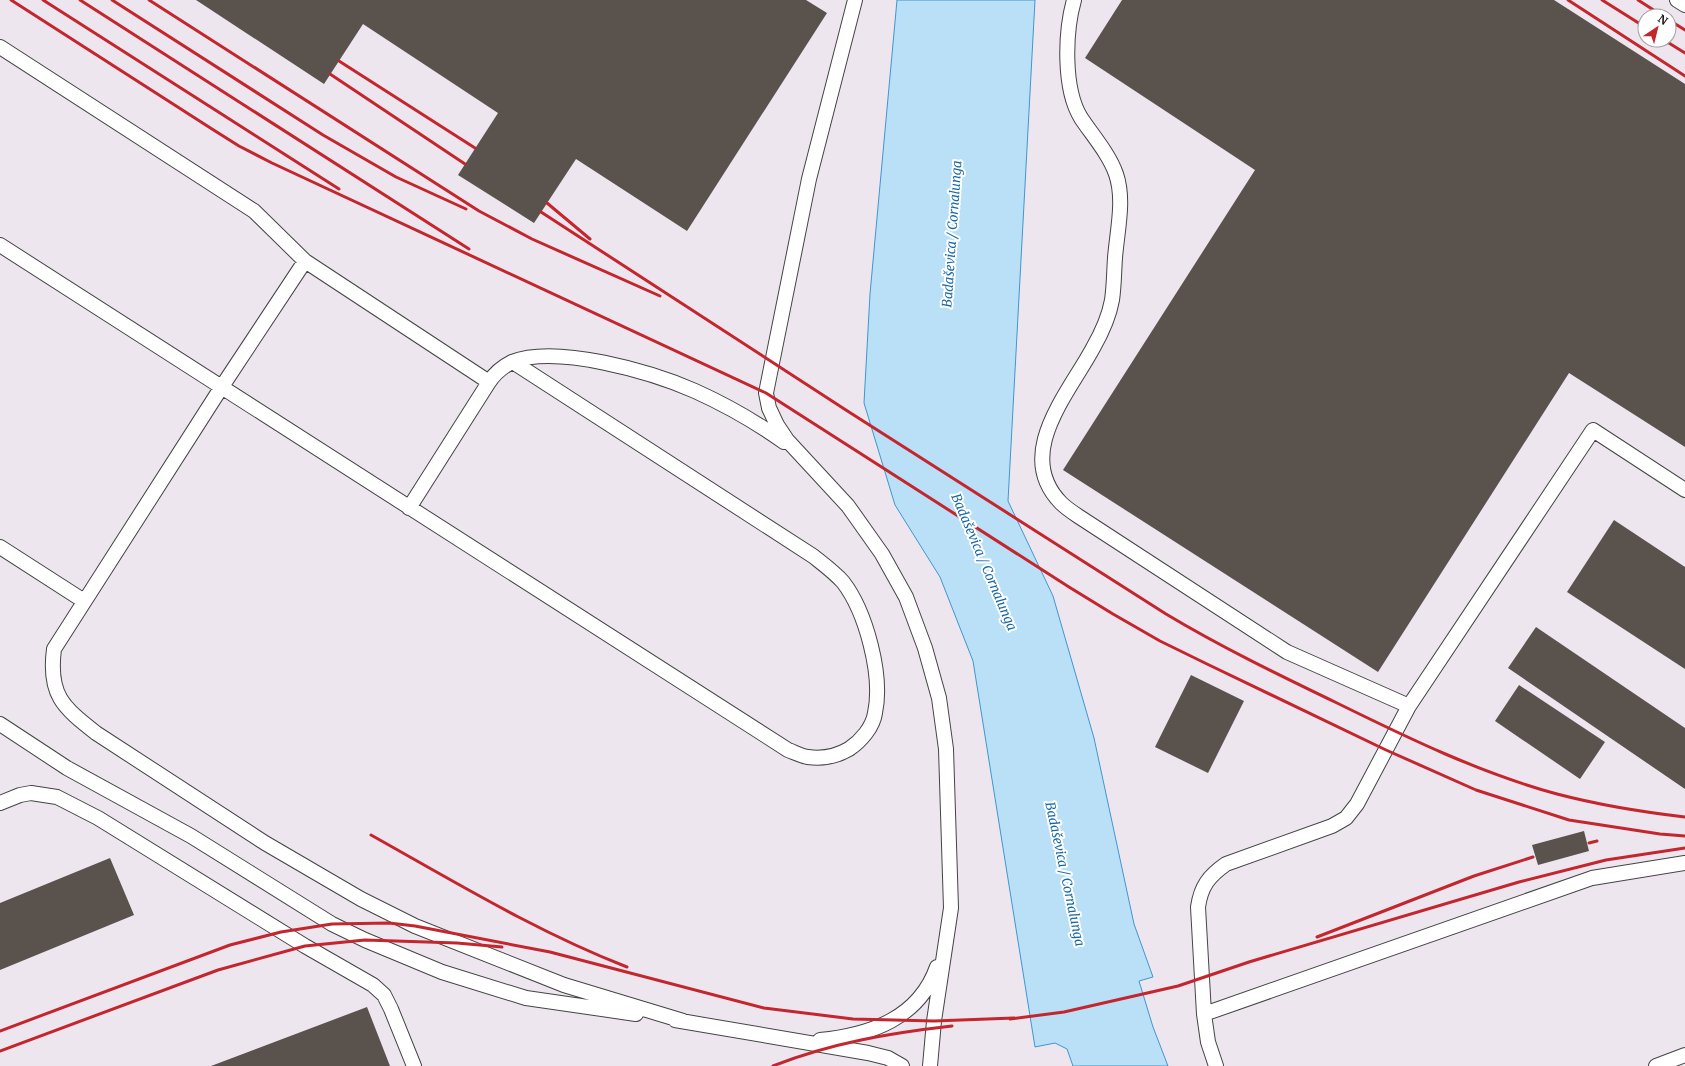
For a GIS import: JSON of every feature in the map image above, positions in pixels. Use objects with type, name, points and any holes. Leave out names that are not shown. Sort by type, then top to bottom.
[{"type":"lane","points":[[855,0],[809,179],[766,393],[769,408],[777,425],[799,453],[848,506],[882,554],[906,597],[925,648],[939,698],[946,749],[950,908],[934,1021],[930,1066]]},
{"type":"lane","points":[[1074,0],[1068,26],[1069,85],[1073,101],[1080,116],[1106,155],[1116,174],[1121,193],[1112,300],[1094,348],[1054,413],[1047,429],[1042,446],[1044,471],[1049,486],[1061,503],[1078,516],[1287,652],[1409,706]]},
{"type":"lane","points":[[1677,0],[1685,5]]},
{"type":"lane","points":[[0,47],[254,211],[304,261],[489,382]]},
{"type":"lane","points":[[0,245],[788,750],[808,757],[825,758],[842,753],[856,745],[869,730],[875,714],[877,696],[872,653],[867,629],[843,582],[812,556],[513,362]]},
{"type":"lane","points":[[304,261],[54,649],[52,666],[54,685],[62,702],[75,716],[96,733],[265,843],[361,899],[415,926],[564,985],[683,1021]]},
{"type":"lane","points":[[409,508],[489,382],[501,368],[513,362],[538,356],[609,364],[647,373],[694,391],[719,403],[768,430],[799,453]]},
{"type":"lane","points":[[1216,1066],[1208,1042],[1204,1014],[1198,907],[1199,894],[1206,881],[1226,864],[1332,826],[1346,818],[1357,804],[1409,706],[1593,430],[1685,490]]},
{"type":"lane","points":[[0,547],[84,601]]},
{"type":"lane","points":[[0,724],[67,768],[191,836],[332,924],[400,956],[442,972],[526,998],[683,1021],[802,1041],[868,1053],[888,1058],[902,1066]]},
{"type":"lane","points":[[0,803],[20,795],[32,793],[57,797],[98,818],[304,946],[372,985],[384,995],[398,1024],[414,1066]]},
{"type":"lane","points":[[1204,1014],[1592,878],[1685,863]]},
{"type":"lane","points":[[802,1041],[828,1039],[867,1031],[888,1023],[908,1010],[922,997],[933,978],[945,944]]},
{"type":"lane","points":[[1656,1066],[1685,1055]]},
{"type":"shaded area","points":[[0,0],[1685,0],[1685,1066],[0,1066]]},
{"type":"water","name":"Badaševica / Cornalunga","points":[[897,0],[1035,0],[1008,501],[1053,596],[1094,738],[1134,924],[1153,977],[1139,981],[1153,1027],[1168,1066],[1073,1066],[1067,1049],[1055,1043],[1035,1047],[973,661],[940,577],[895,505],[864,403],[870,294]]},
{"type":"building","points":[[196,0],[806,0],[827,13],[687,231],[576,159],[534,223],[458,175],[498,113],[363,24],[324,84]]},
{"type":"building","points":[[1122,0],[1554,0],[1685,84],[1685,447],[1569,373],[1378,672],[1063,470],[1255,170],[1085,58]]},
{"type":"building","points":[[1614,520],[1685,567],[1685,669],[1567,592]]},
{"type":"building","points":[[1536,627],[1685,728],[1685,789],[1508,668]]},
{"type":"building","points":[[1191,675],[1244,701],[1208,773],[1155,747]]},
{"type":"building","points":[[1519,685],[1605,742],[1580,779],[1495,721]]},
{"type":"building","points":[[1584,831],[1589,851],[1538,865],[1532,845]]},
{"type":"building","points":[[110,858],[134,915],[0,970],[0,903]]},
{"type":"building","points":[[367,1007],[390,1066],[211,1066]]},
{"type":"railway","points":[[11,0],[239,146],[272,163],[766,393],[1069,587],[1160,641],[1386,750],[1476,790],[1569,820],[1660,834],[1685,836]]},
{"type":"railway","points":[[43,0],[339,189]]},
{"type":"railway","points":[[80,0],[469,249]]},
{"type":"railway","points":[[112,0],[323,135],[396,177],[466,209]]},
{"type":"railway","points":[[149,0],[479,211],[532,239],[660,296]]},
{"type":"railway","points":[[1568,0],[1685,76]]},
{"type":"railway","points":[[1602,0],[1637,22]]},
{"type":"railway","points":[[1638,0],[1650,8]]},
{"type":"railway","points":[[1677,25],[1685,30]]},
{"type":"railway","points":[[1677,48],[1685,53]]},
{"type":"railway","points":[[339,61],[475,148]]},
{"type":"railway","points":[[330,74],[465,164]]},
{"type":"railway","points":[[547,203],[590,239]]},
{"type":"railway","points":[[541,212],[849,412],[1166,614],[1229,649],[1390,729],[1445,754],[1500,776],[1557,794],[1589,802],[1685,817]]},
{"type":"railway","points":[[371,835],[497,906],[561,938],[627,967]]},
{"type":"railway","points":[[1589,843],[1597,841]]},
{"type":"railway","points":[[1010,1019],[1064,1012],[1178,986],[1249,962],[1519,882],[1606,860],[1685,848]]},
{"type":"railway","points":[[1317,937],[1474,876],[1533,857]]},
{"type":"railway","points":[[0,1031],[230,945],[281,932],[332,924],[389,923],[415,926],[550,952],[764,1008],[853,1019],[934,1021],[1014,1018]]},
{"type":"railway","points":[[0,1051],[218,970],[305,946],[365,940],[457,943],[502,947]]},
{"type":"railway","points":[[773,1066],[817,1051],[861,1040],[952,1026]]}]
